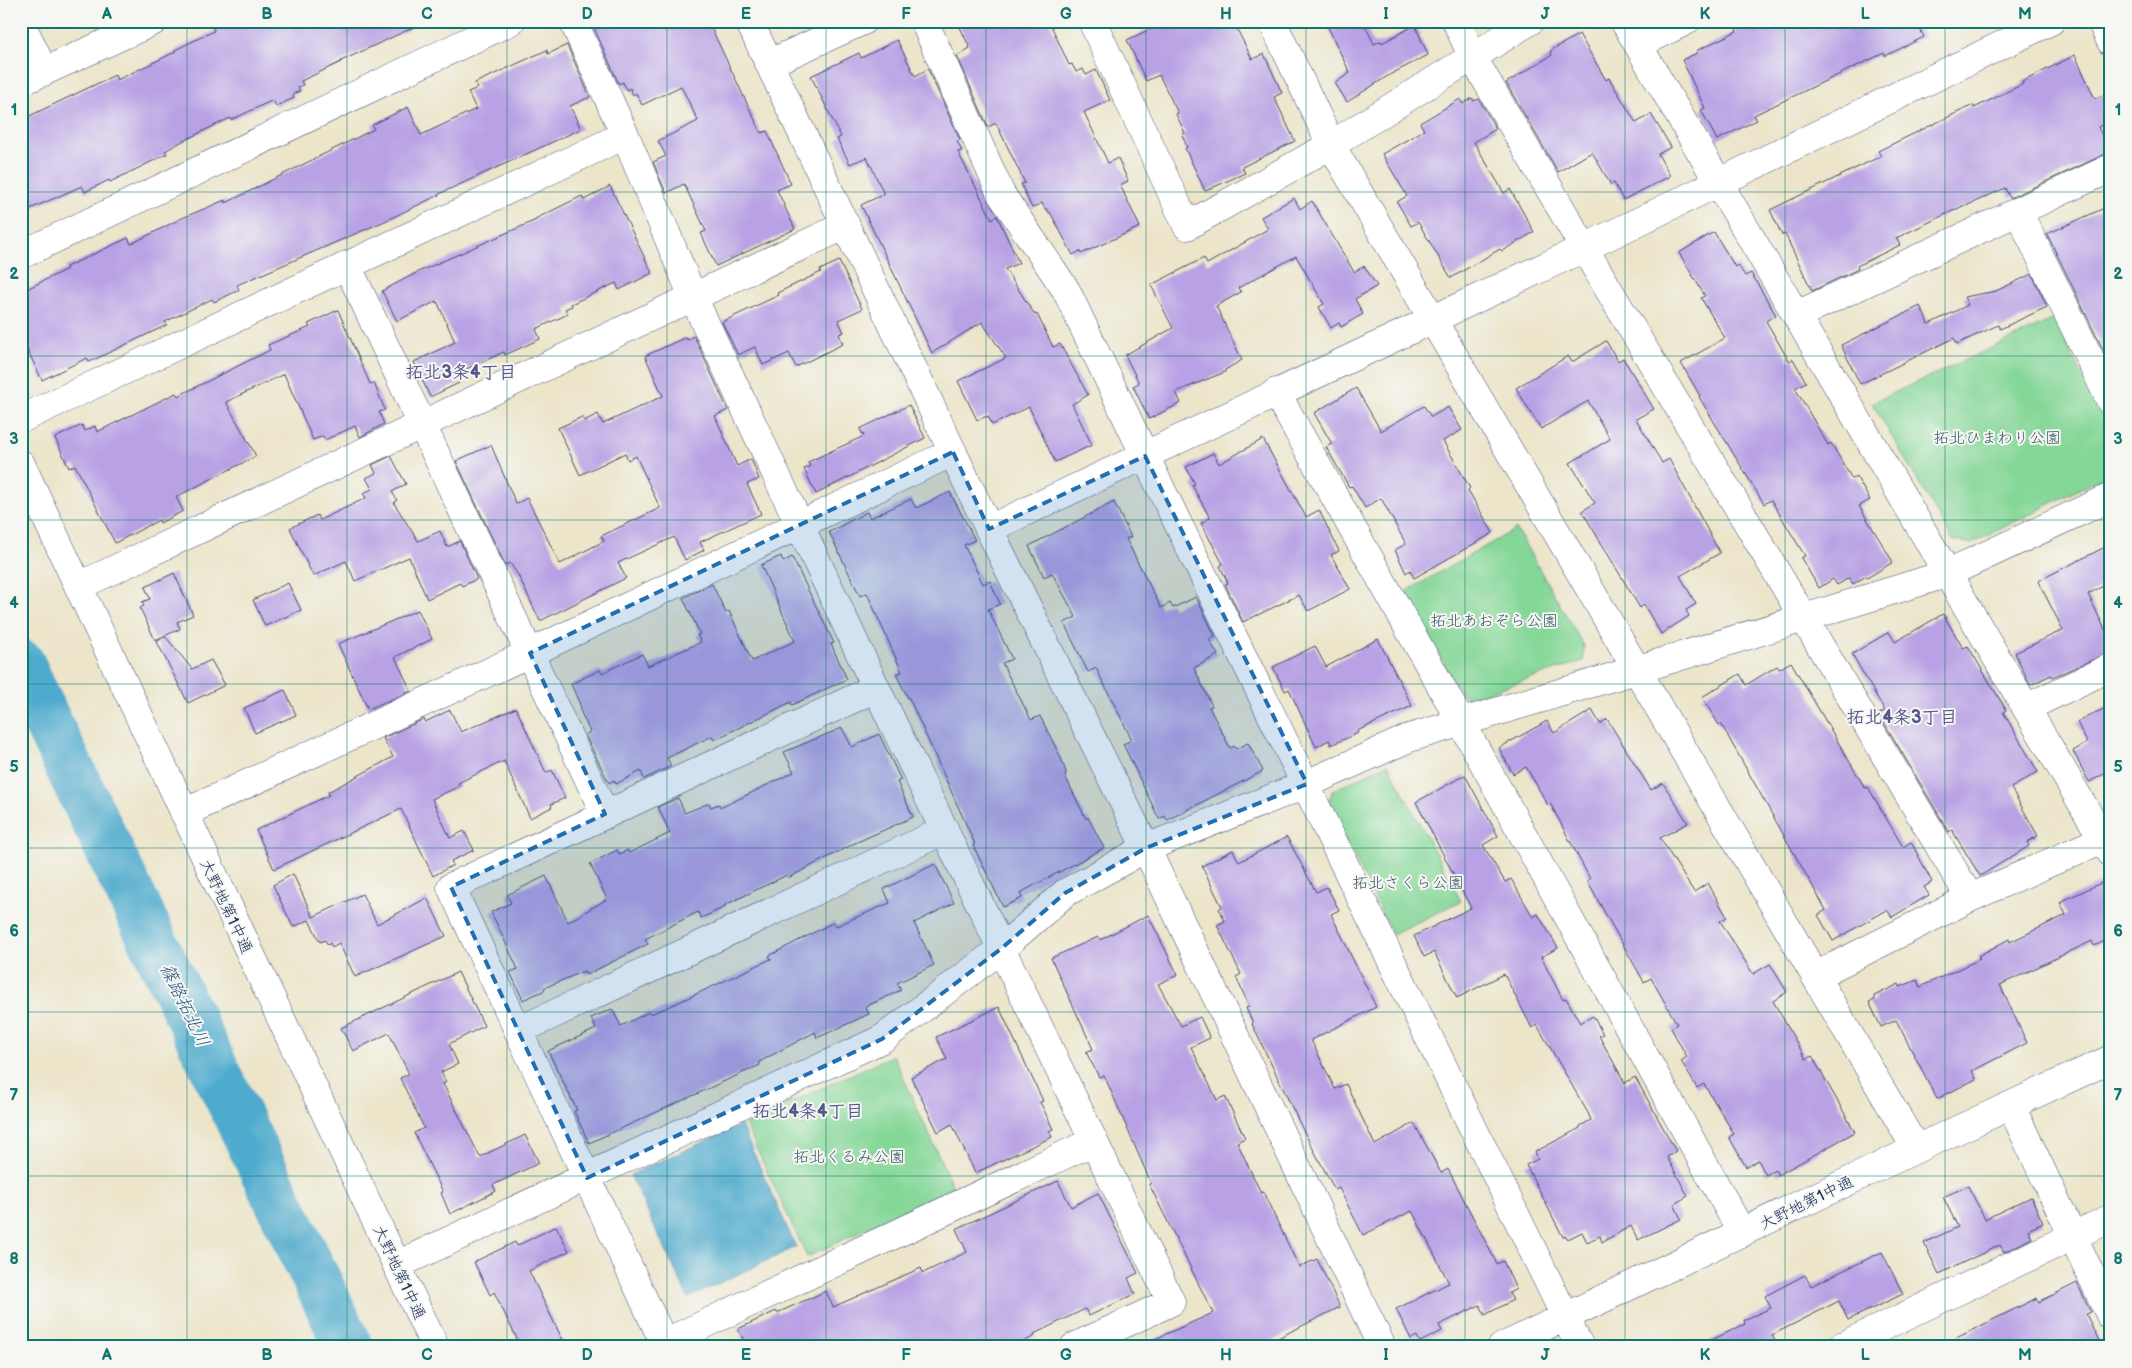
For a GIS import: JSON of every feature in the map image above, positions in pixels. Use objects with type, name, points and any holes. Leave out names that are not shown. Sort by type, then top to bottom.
[{"type":"street","points":[[21,22],[33,77],[154,21]]},
{"type":"street","points":[[21,255],[511,21]]},
{"type":"street","points":[[573,21],[625,135],[694,297],[876,688],[946,830],[1171,1302],[1088,1344]]},
{"type":"street","points":[[749,21],[989,529],[1146,848],[1382,1347]]},
{"type":"street","points":[[770,64],[863,21]]},
{"type":"street","points":[[924,21],[1001,194],[1066,290],[1145,456],[1307,784],[1580,1347]]},
{"type":"street","points":[[1092,21],[1187,226],[1330,145],[1530,21]]},
{"type":"street","points":[[1272,21],[1330,145],[1916,1149]]},
{"type":"street","points":[[1456,21],[1472,56],[1584,248],[1970,898]]},
{"type":"street","points":[[1624,21],[1797,315],[1946,574],[2107,846],[1970,898],[1815,976]]},
{"type":"street","points":[[1638,45],[1686,21]]},
{"type":"street","points":[[989,529],[1584,248],[2051,21]]},
{"type":"street","points":[[2101,21],[2111,42]]},
{"type":"street","points":[[21,419],[625,135]]},
{"type":"street","points":[[1797,315],[2111,168]]},
{"type":"street","points":[[2018,211],[2111,402]]},
{"type":"street","points":[[79,586],[846,225]]},
{"type":"street","points":[[347,265],[605,814]]},
{"type":"street","points":[[1276,392],[1462,722],[1742,1233]]},
{"type":"street","points":[[184,813],[530,653],[953,452]]},
{"type":"street","name":"大野地第1中通","points":[[21,464],[435,1347]]},
{"type":"street","points":[[397,1265],[882,1040],[1002,948],[1064,893],[1146,848],[1307,784],[1409,738],[1946,574],[2111,497]]},
{"type":"street","points":[[2026,708],[2111,668]]},
{"type":"street","points":[[876,688],[451,887],[665,1345],[1094,1141]]},
{"type":"street","points":[[518,1031],[946,830]]},
{"type":"street","name":"大野地第1中通","points":[[1502,1347],[1916,1149],[2111,1059]]},
{"type":"street","points":[[2011,1106],[2111,1317]]},
{"type":"street","points":[[1840,1347],[2111,1218]]},
{"type":"highlighted area","points":[[953,452],[989,529],[1145,456],[1307,784],[1146,848],[1065,893],[1002,948],[882,1039],[587,1178],[451,887],[605,814],[530,653]]},
{"type":"green space","name":"拓北ひまわり公園","points":[[2054,319],[2111,435],[2111,473],[1971,544],[1952,539],[1872,403]]},
{"type":"green space","name":"拓北あおぞら公園","points":[[1516,529],[1584,646],[1583,661],[1471,698],[1460,693],[1405,592]]},
{"type":"green space","name":"拓北さくら公園","points":[[1388,764],[1461,901],[1393,934],[1328,806],[1332,791]]},
{"type":"green space","name":"拓北くるみ公園","points":[[893,1055],[953,1187],[807,1257],[745,1124]]},
{"type":"water","points":[[741,1125],[796,1247],[688,1298],[630,1175]]},
{"type":"building","points":[[227,21],[427,21],[301,81],[303,85],[298,87],[300,91],[293,94],[294,98],[276,106],[273,100],[231,120],[230,118],[165,151],[167,154],[110,182],[109,180],[85,192],[82,186],[21,213],[21,120],[115,75],[117,80],[175,52],[175,50],[214,31],[213,28]]},
{"type":"building","points":[[591,21],[708,21],[761,133],[767,131],[791,184],[777,190],[795,229],[716,266],[701,233],[706,231],[684,184],[666,193],[653,162],[666,156],[658,141],[698,121],[681,86],[642,105],[636,93],[633,95],[630,88],[627,90],[623,82],[619,84]]},
{"type":"building","points":[[957,21],[1049,21],[1069,65],[1072,64],[1076,72],[1083,69],[1086,75],[1096,70],[1110,100],[1084,112],[1108,163],[1118,158],[1128,181],[1120,185],[1140,227],[1081,254],[1080,251],[1073,255],[1050,212],[1045,209],[1042,203],[1032,208],[1021,184],[1025,183],[996,123],[988,127],[957,56],[970,48]]},
{"type":"building","points":[[1167,21],[1233,21],[1252,59],[1264,54],[1282,93],[1274,97],[1295,141],[1242,167],[1245,173],[1205,191],[1185,148],[1187,147],[1182,135],[1185,133],[1176,114],[1178,113],[1159,75],[1146,81],[1127,40]]},
{"type":"building","points":[[1325,21],[1363,21],[1374,44],[1381,41],[1382,43],[1415,25],[1428,55],[1391,74],[1347,102],[1335,83],[1350,73]]},
{"type":"building","points":[[1732,21],[1916,21],[1924,37],[1885,56],[1884,53],[1754,115],[1757,120],[1717,140],[1701,110],[1705,108],[1682,60],[1737,31]]},
{"type":"building","points":[[1579,34],[1606,80],[1609,78],[1636,123],[1651,114],[1671,147],[1658,154],[1670,176],[1623,200],[1614,183],[1611,185],[1592,152],[1558,172],[1506,83],[1552,55],[1550,51]]},
{"type":"building","points":[[897,40],[915,76],[928,69],[960,140],[957,141],[962,151],[958,152],[992,219],[997,216],[1019,263],[1005,269],[1035,315],[1037,314],[1053,347],[1060,344],[1088,395],[1072,404],[1092,445],[1055,462],[1029,407],[992,425],[988,416],[977,420],[958,381],[1006,358],[982,322],[932,353],[861,205],[884,194],[867,157],[850,164],[837,139],[841,137],[811,76],[859,53],[861,58]]},
{"type":"building","points":[[567,45],[590,97],[570,106],[581,129],[385,221],[237,285],[239,290],[214,302],[212,299],[165,322],[167,325],[89,362],[87,358],[42,380],[21,337],[21,292],[67,269],[66,267],[128,238],[131,244],[180,219],[225,200],[226,203],[374,129],[372,125],[408,107],[421,135],[476,109],[468,92],[478,88],[475,83],[547,50],[548,54]]},
{"type":"building","points":[[2075,55],[2095,99],[2111,91],[2111,120],[2098,127],[2110,152],[2010,198],[2005,188],[1965,205],[1896,238],[1900,245],[1857,266],[1858,269],[1812,291],[1785,234],[1782,235],[1770,210],[1881,156],[1878,151],[1973,105],[1974,108],[2023,84],[2022,82]]},
{"type":"building","points":[[1472,98],[1474,101],[1479,99],[1496,129],[1474,142],[1504,193],[1510,189],[1534,232],[1502,251],[1500,249],[1451,278],[1418,222],[1411,226],[1397,202],[1407,196],[1382,154],[1424,130],[1420,123],[1460,99],[1463,104]]},
{"type":"building","points":[[610,186],[652,273],[619,290],[616,283],[571,304],[572,306],[565,309],[568,314],[536,329],[540,339],[505,355],[504,352],[455,374],[459,383],[430,397],[414,362],[455,342],[437,301],[397,321],[382,291],[418,272],[536,220],[582,196],[584,200]]},
{"type":"building","points":[[1294,198],[1300,209],[1312,201],[1354,272],[1364,266],[1377,286],[1355,299],[1363,314],[1341,327],[1339,323],[1331,328],[1319,307],[1324,304],[1296,256],[1238,288],[1241,292],[1216,306],[1242,360],[1225,370],[1225,372],[1176,392],[1181,403],[1149,419],[1133,386],[1139,383],[1125,355],[1173,328],[1151,285],[1204,258],[1207,264],[1268,229],[1261,217]]},
{"type":"building","points":[[2111,205],[2111,366],[2047,234]]},
{"type":"building","points":[[1714,232],[1735,267],[1738,265],[1745,276],[1751,273],[1776,315],[1766,321],[1789,361],[1793,359],[1806,382],[1795,388],[1828,445],[1831,443],[1852,479],[1856,476],[1870,500],[1859,506],[1893,562],[1853,584],[1849,578],[1837,585],[1833,579],[1819,588],[1801,558],[1805,556],[1771,500],[1764,504],[1699,397],[1681,363],[1725,338],[1701,298],[1705,296],[1679,253]]},
{"type":"building","points":[[839,261],[862,309],[838,320],[844,332],[839,334],[843,344],[796,367],[789,353],[763,365],[755,347],[738,355],[722,322],[779,295],[777,293],[821,272],[820,270]]},
{"type":"building","points":[[2032,274],[2047,307],[2000,329],[1998,325],[1957,344],[1954,338],[1860,384],[1841,345],[1920,306],[1929,324],[1968,305],[1964,297],[1996,291]]},
{"type":"building","points":[[338,310],[370,384],[374,383],[385,410],[379,412],[384,424],[360,437],[355,426],[325,440],[323,436],[313,440],[284,374],[226,402],[256,456],[176,497],[183,511],[160,523],[159,520],[115,543],[75,465],[69,468],[55,438],[82,425],[85,431],[95,426],[97,432],[176,393],[178,396],[270,350],[268,345],[310,327],[308,324]]},
{"type":"building","points":[[694,336],[728,410],[715,416],[737,466],[751,459],[759,479],[747,484],[761,514],[700,542],[704,550],[685,560],[674,537],[618,563],[626,578],[540,621],[518,575],[510,563],[505,565],[456,461],[491,445],[516,504],[527,498],[560,564],[604,541],[601,536],[660,508],[636,456],[628,460],[625,453],[580,475],[558,428],[582,417],[584,421],[598,414],[603,424],[663,396],[645,356],[686,337],[687,340]]},
{"type":"building","points":[[1606,341],[1618,361],[1623,358],[1654,409],[1636,419],[1662,463],[1669,459],[1720,553],[1680,576],[1696,604],[1686,610],[1689,616],[1661,634],[1644,605],[1640,608],[1582,511],[1595,503],[1570,463],[1610,439],[1588,401],[1541,429],[1516,388],[1568,356],[1572,362]]},
{"type":"building","points":[[1356,388],[1381,431],[1424,406],[1431,417],[1448,407],[1462,430],[1443,441],[1493,533],[1414,578],[1410,570],[1406,573],[1395,550],[1406,544],[1381,498],[1365,508],[1352,486],[1349,487],[1326,447],[1332,444],[1314,413]]},
{"type":"building","points":[[909,405],[925,438],[816,494],[804,469],[810,467],[808,462],[864,436],[860,429]]},
{"type":"building","points":[[1263,439],[1306,517],[1319,510],[1339,551],[1331,555],[1350,589],[1308,611],[1299,595],[1243,622],[1225,584],[1228,583],[1220,566],[1223,564],[1201,523],[1210,518],[1192,485],[1195,484],[1186,467],[1213,453],[1219,464]]},
{"type":"building","points":[[391,456],[406,484],[392,492],[397,500],[394,503],[418,541],[440,531],[447,547],[460,541],[477,579],[462,586],[460,583],[427,599],[409,557],[355,581],[346,561],[313,576],[290,528],[317,515],[320,520],[366,498],[363,493],[372,489],[366,478],[376,473],[372,465]]},
{"type":"building","points":[[950,492],[975,540],[964,545],[983,584],[990,581],[1000,604],[988,609],[1012,659],[1002,663],[1031,720],[1040,716],[1060,756],[1066,772],[1065,776],[1086,819],[1088,817],[1104,848],[1020,893],[1022,898],[1003,907],[973,845],[975,844],[909,698],[896,674],[902,672],[867,593],[860,596],[829,532],[867,512],[870,518],[911,499],[916,508]]},
{"type":"building","points":[[1114,502],[1131,537],[1126,539],[1161,608],[1170,603],[1173,608],[1196,597],[1215,636],[1209,639],[1218,655],[1194,668],[1212,706],[1209,707],[1230,748],[1234,746],[1236,749],[1248,743],[1263,771],[1167,820],[1165,816],[1159,819],[1123,744],[1132,740],[1096,668],[1088,672],[1064,623],[1076,617],[1052,573],[1044,577],[1029,546]]},
{"type":"building","points":[[2111,544],[2111,582],[2088,594],[2111,642],[2111,652],[2030,685],[2015,653],[2063,630],[2038,581]]},
{"type":"building","points":[[781,556],[783,562],[792,557],[834,643],[831,644],[847,679],[792,705],[791,702],[714,740],[712,736],[667,758],[671,766],[644,779],[641,771],[616,784],[614,780],[609,783],[585,735],[590,732],[571,684],[600,670],[602,673],[642,654],[648,666],[701,642],[697,635],[700,634],[683,598],[712,584],[726,613],[729,611],[752,661],[795,641],[761,565]]},
{"type":"building","points":[[174,573],[193,615],[177,622],[180,629],[155,640],[140,608],[144,606],[142,602],[150,599],[145,587]]},
{"type":"building","points":[[288,583],[301,610],[265,626],[253,600]]},
{"type":"building","points":[[418,610],[432,639],[395,657],[411,691],[368,709],[338,644]]},
{"type":"building","points":[[1943,614],[1963,648],[1968,646],[2006,710],[2003,712],[2038,772],[2011,788],[2038,836],[2027,842],[2029,846],[1980,876],[1952,830],[1949,832],[1879,714],[1885,711],[1852,654],[1889,632],[1895,642]]},
{"type":"building","points":[[165,636],[192,669],[211,660],[225,685],[188,703],[157,642]]},
{"type":"building","points":[[1378,639],[1412,706],[1331,745],[1329,740],[1316,747],[1289,689],[1285,691],[1273,667],[1315,646],[1326,667]]},
{"type":"building","points":[[1791,662],[1865,788],[1868,787],[1903,847],[1911,842],[1932,882],[1924,887],[1929,895],[1892,917],[1887,910],[1833,941],[1818,915],[1826,910],[1721,724],[1719,725],[1702,697],[1740,674],[1746,685],[1777,666],[1779,669]]},
{"type":"building","points":[[285,690],[296,715],[255,733],[244,708]]},
{"type":"building","points":[[2111,705],[2111,789],[2104,774],[2089,782],[2073,751],[2087,743],[2077,722]]},
{"type":"building","points":[[516,708],[546,773],[552,770],[565,798],[551,804],[552,807],[530,818],[504,761],[458,783],[460,786],[432,799],[450,838],[464,831],[474,850],[451,861],[453,865],[433,876],[401,809],[274,869],[256,830],[329,795],[328,792],[393,757],[383,738],[424,719],[425,722],[450,710],[461,732]]},
{"type":"building","points":[[1592,710],[1600,724],[1607,719],[1651,790],[1663,783],[1688,823],[1660,838],[1694,892],[1708,883],[1727,917],[1720,921],[1753,974],[1770,964],[1787,992],[1773,1001],[1806,1059],[1812,1056],[1855,1132],[1778,1175],[1775,1170],[1766,1175],[1758,1160],[1746,1167],[1729,1137],[1734,1134],[1704,1084],[1697,1088],[1681,1061],[1687,1057],[1671,1028],[1677,1024],[1651,978],[1644,982],[1587,881],[1590,879],[1550,803],[1548,805],[1526,767],[1513,774],[1499,748],[1547,721],[1554,733]]},
{"type":"building","points":[[842,728],[852,747],[879,734],[901,780],[897,782],[913,817],[855,843],[788,878],[787,875],[701,918],[698,912],[645,939],[648,944],[586,975],[584,971],[544,988],[545,990],[523,1000],[510,972],[518,969],[491,912],[511,903],[507,895],[546,876],[568,922],[607,899],[590,864],[617,850],[619,854],[628,850],[629,853],[670,833],[658,807],[678,798],[685,813],[709,803],[711,807],[719,804],[720,808],[794,772],[784,752]]},
{"type":"building","points":[[1465,775],[1498,836],[1483,845],[1505,882],[1511,879],[1533,917],[1538,914],[1558,948],[1541,957],[1563,1000],[1566,998],[1580,1023],[1593,1016],[1603,1034],[1599,1036],[1625,1083],[1635,1077],[1676,1151],[1667,1157],[1688,1196],[1674,1204],[1681,1219],[1638,1240],[1631,1226],[1602,1242],[1600,1236],[1587,1242],[1582,1232],[1568,1239],[1566,1236],[1563,1237],[1526,1165],[1538,1159],[1535,1152],[1591,1120],[1588,1113],[1537,1025],[1532,1028],[1504,974],[1457,998],[1434,952],[1424,957],[1414,936],[1471,908],[1416,802]]},
{"type":"building","points":[[1287,837],[1316,892],[1327,887],[1339,910],[1331,914],[1376,1007],[1311,1040],[1335,1089],[1346,1084],[1375,1145],[1414,1123],[1441,1173],[1448,1169],[1497,1264],[1503,1261],[1516,1289],[1509,1293],[1513,1300],[1485,1315],[1480,1305],[1439,1325],[1442,1331],[1420,1342],[1417,1336],[1411,1339],[1396,1309],[1449,1283],[1412,1211],[1363,1235],[1339,1188],[1335,1190],[1303,1130],[1252,1024],[1246,1008],[1249,1006],[1236,977],[1241,974],[1217,925],[1225,921],[1219,909],[1222,907],[1202,866],[1233,850],[1239,862]]},
{"type":"building","points":[[935,864],[954,903],[914,923],[934,965],[897,983],[901,990],[865,1007],[869,1014],[817,1038],[815,1032],[759,1062],[760,1065],[589,1143],[574,1111],[577,1110],[548,1051],[596,1029],[591,1018],[612,1009],[621,1026],[649,1012],[651,1014],[677,1003],[771,959],[769,956],[834,922],[836,926],[890,903],[884,889]]},
{"type":"building","points":[[293,874],[313,917],[362,894],[377,924],[427,898],[446,936],[355,977],[339,943],[332,947],[325,940],[320,942],[309,920],[293,927],[273,885]]},
{"type":"building","points":[[2101,883],[2111,903],[2111,938],[2094,946],[2092,941],[2000,985],[2027,1043],[1972,1071],[1976,1079],[1937,1099],[1896,1020],[1881,1027],[1869,1002],[1875,1000],[1874,996],[1899,984],[1900,987],[1917,980],[1920,987],[1980,959],[1978,956],[2009,939],[2010,942],[2066,915],[2060,902]]},
{"type":"building","points":[[1148,915],[1178,975],[1158,984],[1181,1026],[1200,1017],[1210,1038],[1191,1047],[1217,1100],[1225,1096],[1245,1138],[1237,1142],[1261,1193],[1263,1192],[1299,1267],[1317,1259],[1340,1307],[1272,1341],[1274,1347],[1137,1347],[1213,1313],[1149,1184],[1151,1183],[1104,1075],[1099,1077],[1086,1052],[1093,1049],[1051,958],[1098,937],[1100,940]]},
{"type":"building","points":[[458,972],[484,1026],[449,1044],[458,1064],[441,1072],[446,1082],[443,1084],[480,1157],[525,1135],[539,1163],[493,1185],[496,1191],[450,1214],[441,1193],[443,1192],[414,1133],[424,1128],[400,1078],[409,1074],[389,1033],[353,1051],[341,1028]]},
{"type":"building","points":[[999,1007],[1043,1101],[1040,1102],[1053,1129],[1049,1131],[1052,1137],[975,1173],[952,1124],[938,1132],[911,1077],[947,1059],[936,1037]]},
{"type":"building","points":[[1058,1181],[1071,1207],[1098,1193],[1138,1273],[1128,1278],[1135,1294],[1089,1316],[1085,1309],[1034,1334],[1035,1336],[1013,1347],[747,1347],[738,1329],[826,1291],[833,1307],[921,1268],[923,1273],[967,1252],[956,1229]]},
{"type":"building","points":[[1968,1186],[1985,1219],[2031,1197],[2043,1223],[2028,1230],[2032,1238],[2004,1252],[2000,1245],[1939,1274],[1924,1243],[1958,1227],[1943,1197]]},
{"type":"building","points":[[556,1226],[569,1251],[529,1271],[566,1347],[521,1347],[494,1292],[490,1295],[474,1262],[515,1242],[517,1246]]},
{"type":"building","points":[[1882,1252],[1903,1294],[1848,1320],[1839,1301],[1772,1335],[1778,1347],[1697,1347],[1745,1324],[1744,1320],[1771,1308],[1765,1296],[1805,1275],[1811,1286]]},
{"type":"building","points":[[2077,1283],[2091,1312],[2086,1314],[2102,1347],[1938,1347],[2037,1298],[2039,1302]]},
{"type":"waterway","name":"篠路拓北川","points":[[21,664],[349,1347]]},
{"type":"district","name":"拓北3条4丁目","points":[[461,372]]},
{"type":"district","name":"拓北4条3丁目","points":[[1902,717]]},
{"type":"district","name":"拓北4条4丁目","points":[[808,1111]]}]
